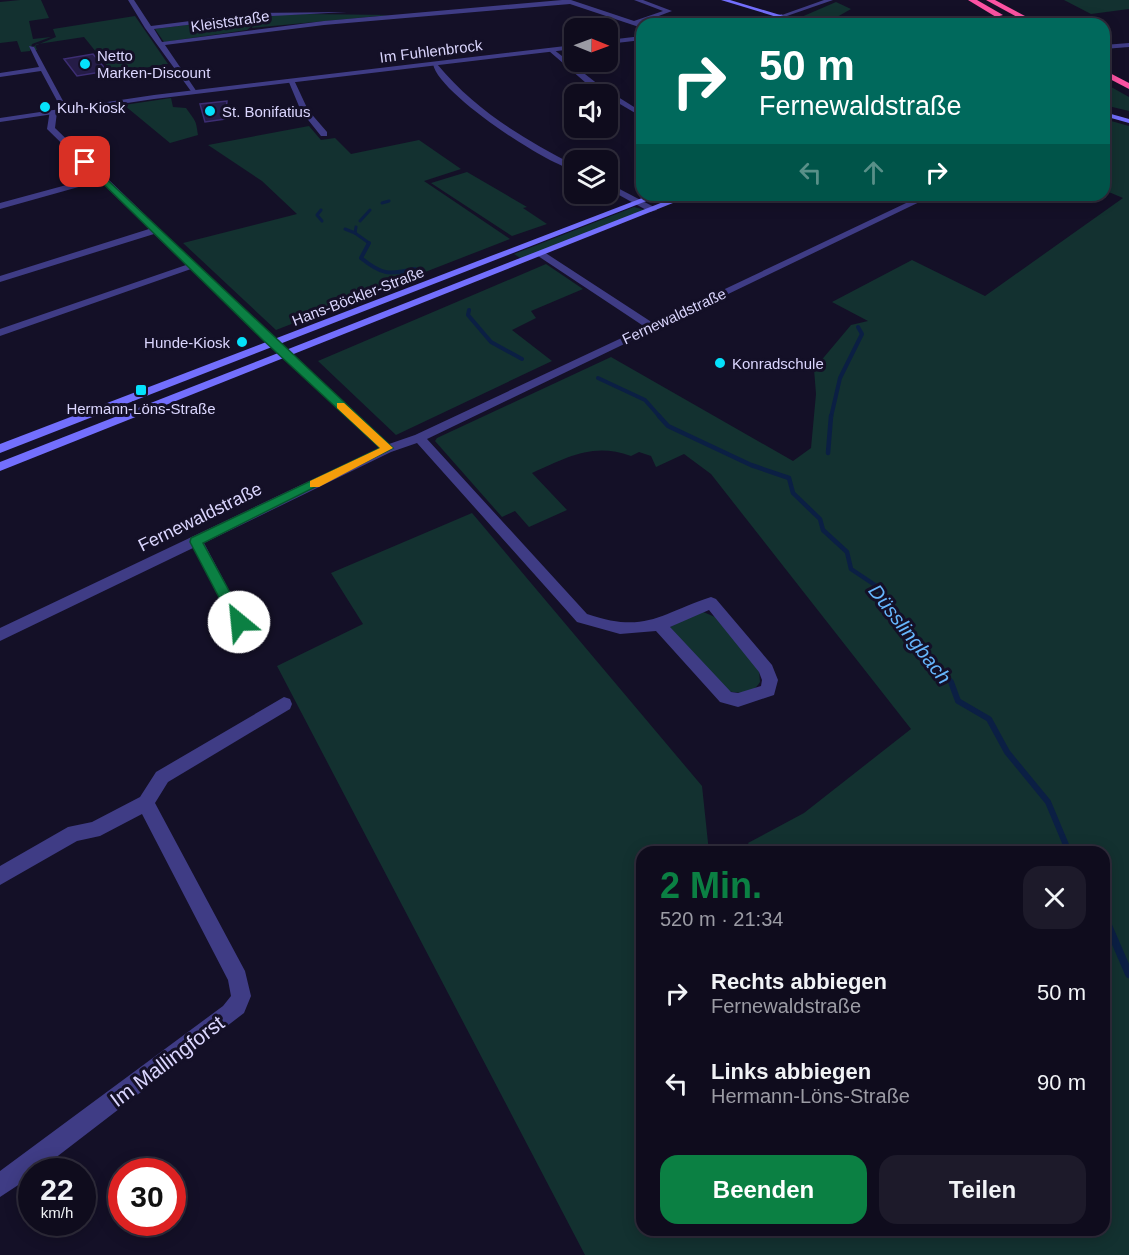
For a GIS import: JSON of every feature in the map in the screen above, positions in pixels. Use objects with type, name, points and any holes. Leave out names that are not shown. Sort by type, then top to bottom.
[{"type":"highway","points":[[972,0],[1005,18]]},
{"type":"highway","points":[[990,0],[1022,17]]},
{"type":"highway","points":[[1011,0],[1022,17]]},
{"type":"highway","points":[[1110,76],[1129,86]]},
{"type":"main road","points":[[724,0],[788,18]]},
{"type":"main road","points":[[1110,116],[1129,121]]},
{"type":"main road","name":"Hans-Böckler-Straße","points":[[0,449],[644,201]]},
{"type":"main road","name":"Hans-Böckler-Straße","points":[[0,467],[675,201]]},
{"type":"street","points":[[131,0],[193,92]]},
{"type":"street","points":[[637,0],[669,11],[649,18]]},
{"type":"street","points":[[771,18],[830,0]]},
{"type":"street","points":[[568,1],[634,23]]},
{"type":"street","name":"Kleiststraße","points":[[160,44],[265,29],[568,1]]},
{"type":"street","name":"Kleiststraße","points":[[148,28],[288,12],[410,14]]},
{"type":"street","points":[[618,41],[636,39]]},
{"type":"street","points":[[1110,47],[1129,45]]},
{"type":"street","points":[[30,47],[66,110]]},
{"type":"street","name":"Im Fuhlenbrock","points":[[0,120],[193,92],[564,48]]},
{"type":"street","points":[[551,50],[596,87],[636,111]]},
{"type":"street","points":[[435,64],[457,93],[486,117],[564,162]]},
{"type":"street","points":[[0,75],[41,69]]},
{"type":"street","points":[[291,82],[305,111],[324,134]]},
{"type":"street","points":[[53,112],[51,129],[274,344],[387,448]]},
{"type":"street","points":[[0,206],[102,178]]},
{"type":"street","points":[[618,191],[636,201]]},
{"type":"street","points":[[636,201],[653,210]]},
{"type":"street","name":"Fernewaldstraße","points":[[0,635],[387,448],[419,438],[917,201]]},
{"type":"street","points":[[0,279],[156,230]]},
{"type":"street","points":[[541,254],[651,326]]},
{"type":"street","points":[[0,333],[194,265]]},
{"type":"street","points":[[419,438],[582,618],[611,629],[641,629],[659,625],[711,603],[766,669],[770,680],[768,690],[738,700],[726,697],[659,625]]},
{"type":"street","points":[[196,542],[239,622]]},
{"type":"street","points":[[0,876],[74,833],[94,830],[146,803],[162,777],[284,704]]},
{"type":"street","name":"Im Mallingforst","points":[[0,1185],[189,1047],[237,1006],[241,996],[238,978],[146,803]]},
{"type":"green space","points":[[41,0],[49,18],[29,21],[33,39],[51,37],[32,44],[30,51],[21,52],[17,41],[0,43],[0,2]]},
{"type":"green space","points":[[1064,0],[1129,0],[1129,9],[1091,14]]},
{"type":"green space","points":[[836,2],[851,9],[837,17],[840,18],[799,18]]},
{"type":"green space","points":[[390,15],[252,28],[253,25],[247,30],[164,42],[155,29],[256,16]]},
{"type":"green space","points":[[135,16],[168,64],[113,73],[84,37],[40,44],[56,37],[53,29]]},
{"type":"green space","points":[[1110,86],[1129,97],[1129,111],[1110,106]]},
{"type":"green space","points":[[171,98],[173,107],[186,108],[195,121],[198,135],[170,143],[124,105]]},
{"type":"green space","points":[[1110,121],[1129,126],[1129,1255],[585,1255],[277,666],[363,624],[331,573],[472,513],[702,786],[708,846],[636,846],[636,1236],[1110,1236],[1110,846],[750,846],[748,843],[804,813],[911,729],[711,474],[684,454],[656,467],[651,456],[639,452],[631,456],[617,452],[592,451],[568,457],[532,473],[567,510],[529,527],[515,511],[502,517],[435,441],[437,438],[611,357],[793,461],[811,448],[816,394],[814,369],[851,325],[868,321],[832,302],[912,260],[985,296],[1123,198],[1110,193]]},
{"type":"green space","points":[[309,126],[321,140],[335,138],[351,154],[419,140],[461,169],[424,181],[510,239],[276,330],[183,243],[297,214],[262,181],[208,145]]},
{"type":"green space","points":[[467,172],[527,207],[523,208],[547,224],[512,236],[431,183]]},
{"type":"green space","points":[[634,207],[645,210],[522,259],[514,254]]},
{"type":"green space","points":[[546,264],[583,289],[531,311],[536,318],[512,330],[552,361],[396,435],[318,361]]},
{"type":"green space","points":[[701,611],[715,617],[759,670],[760,682],[754,689],[742,693],[728,691],[671,631],[670,627]]},
{"type":"building","name":"Netto Marken-Discount","points":[[93,54],[107,71],[77,76],[64,59]]},
{"type":"building","name":"St. Bonifatius","points":[[227,101],[225,119],[205,122],[200,104]]},
{"type":"waterway","name":"Düsslingbach","points":[[382,203],[389,201]]},
{"type":"waterway","points":[[321,210],[317,215],[322,221]]},
{"type":"waterway","name":"Düsslingbach","points":[[360,221],[370,210]]},
{"type":"waterway","name":"Düsslingbach","points":[[355,233],[356,227]]},
{"type":"waterway","points":[[345,229],[355,233]]},
{"type":"waterway","name":"Düsslingbach","points":[[355,233],[369,243]]},
{"type":"waterway","name":"Düsslingbach","points":[[369,243],[361,258],[380,271],[392,273],[415,269]]},
{"type":"waterway","name":"Düsslingbach","points":[[469,310],[468,315],[491,342],[522,359]]},
{"type":"waterway","points":[[831,417],[840,378],[862,334],[858,327]]},
{"type":"waterway","name":"Düsslingbach","points":[[598,378],[645,400],[660,417]]},
{"type":"waterway","name":"Düsslingbach","points":[[659,416],[668,426],[751,465],[789,478],[793,493],[820,519],[823,530],[847,552],[851,569],[875,585],[910,634]]},
{"type":"waterway","points":[[828,453],[831,416]]},
{"type":"waterway","name":"Düsslingbach","points":[[909,633],[922,652],[951,682],[958,701],[989,719],[1007,752],[1048,802],[1066,846]]},
{"type":"waterway","name":"Düsslingbach","points":[[1110,930],[1129,974]]},
{"type":"slow traffic","points":[[314,484],[387,448],[341,406]]},
{"type":"place","name":"Netto Marken-Discount","points":[[85,64]]},
{"type":"place","name":"Kuh-Kiosk","points":[[45,107]]},
{"type":"place","name":"St. Bonifatius","points":[[210,111]]},
{"type":"place","name":"Hunde-Kiosk","points":[[242,342]]},
{"type":"place","name":"Konradschule","points":[[720,363]]},
{"type":"place","name":"Hermann-Löns-Straße","points":[[141,390]]},
{"type":"route","points":[[85,162],[267,338],[387,448],[196,542],[239,622]]}]
